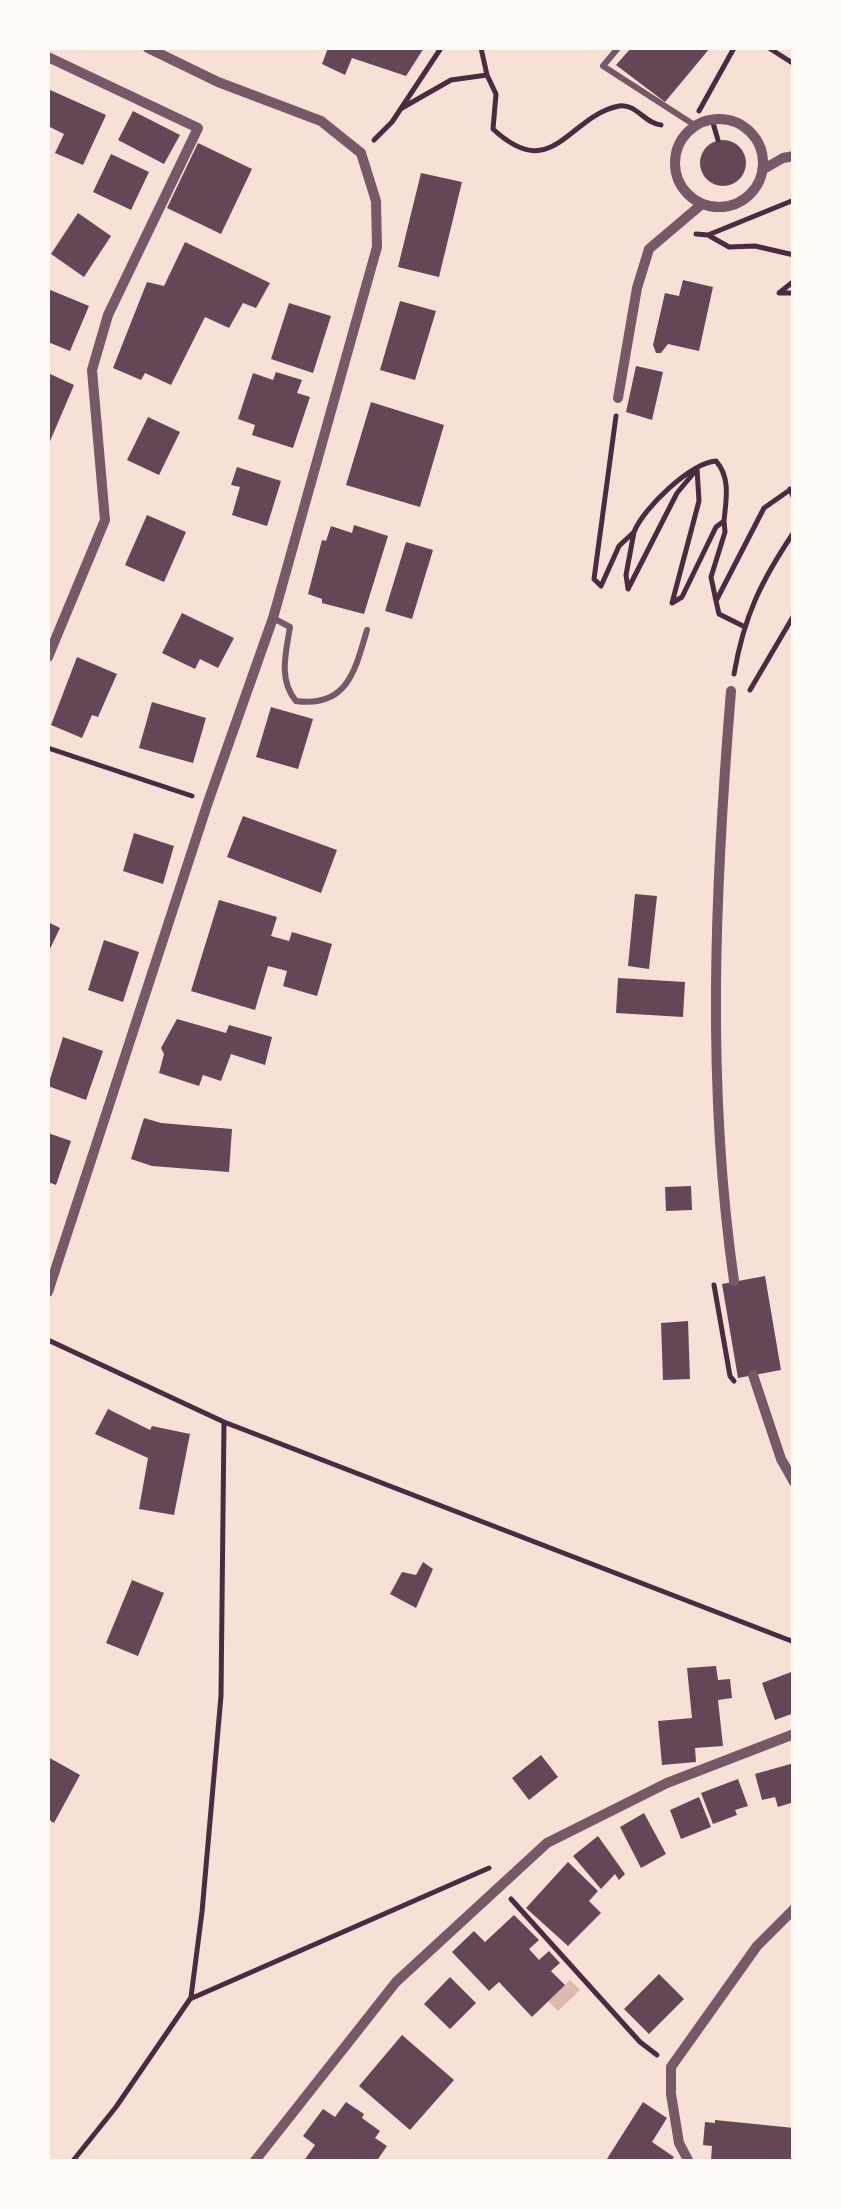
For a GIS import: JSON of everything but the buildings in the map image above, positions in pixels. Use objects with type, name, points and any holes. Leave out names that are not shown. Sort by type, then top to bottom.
[{"type":"street","points":[[48,1292],[208,802],[273,618],[377,247],[376,201],[361,153],[320,121],[218,82],[148,48]]},
{"type":"street","points":[[48,57],[198,128],[108,315],[92,370],[104,520],[48,657]]},
{"type":"street","points":[[726,120],[750,132],[762,156],[762,170],[751,194],[740,202],[728,206],[702,204],[683,189],[675,167],[680,144],[696,121],[726,120]]},
{"type":"street","points":[[762,170],[794,156]]},
{"type":"street","points":[[618,398],[637,288],[649,249],[702,204]]},
{"type":"street","points":[[731,691],[716,970],[720,1142],[734,1282]]},
{"type":"street","points":[[753,1375],[781,1459],[794,1482]]},
{"type":"street","points":[[254,2162],[396,1982],[547,1843],[667,1783],[794,1734]]},
{"type":"street","points":[[690,2162],[679,2143],[671,2067],[757,1946],[794,1909]]},
{"type":"lane","points":[[618,48],[603,66],[696,121]]},
{"type":"lane","points":[[273,618],[290,627],[286,690],[296,701],[327,701],[344,688],[356,668],[367,630]]},
{"type":"path","points":[[361,153],[392,122],[441,48]]},
{"type":"path","points":[[481,48],[496,94],[493,129],[506,142],[534,150],[556,147],[586,121],[619,106],[631,107],[654,125],[696,121],[734,48]]},
{"type":"path","points":[[771,48],[794,64]]},
{"type":"path","points":[[400,109],[451,80],[487,75]]},
{"type":"path","points":[[712,120],[718,140]]},
{"type":"path","points":[[794,200],[708,235],[729,247],[755,246],[794,255]]},
{"type":"path","points":[[794,281],[779,293],[794,293]]},
{"type":"path","points":[[618,398],[594,579],[600,586],[619,546],[634,532]]},
{"type":"path","points":[[697,469],[664,490],[641,515],[626,575],[628,589],[678,493],[704,462],[716,460],[727,486],[725,532],[711,577],[719,614],[743,626]]},
{"type":"path","points":[[697,469],[698,501],[672,603],[682,598],[716,527],[724,522]]},
{"type":"path","points":[[716,601],[764,508],[792,488],[794,499]]},
{"type":"path","points":[[794,532],[767,572],[743,626],[731,691],[750,690],[794,614]]},
{"type":"path","points":[[48,748],[208,802]]},
{"type":"path","points":[[713,1282],[730,1376],[742,1390]]},
{"type":"path","points":[[48,1340],[224,1422],[794,1642]]},
{"type":"path","points":[[72,2162],[116,2107],[190,1999],[221,1696],[224,1422]]},
{"type":"path","points":[[190,1999],[494,1866]]},
{"type":"path","points":[[499,1887],[640,2042],[671,2067]]},
{"type":"shaded area","points":[[570,1980],[580,1990],[558,2011],[548,2001]]}]
